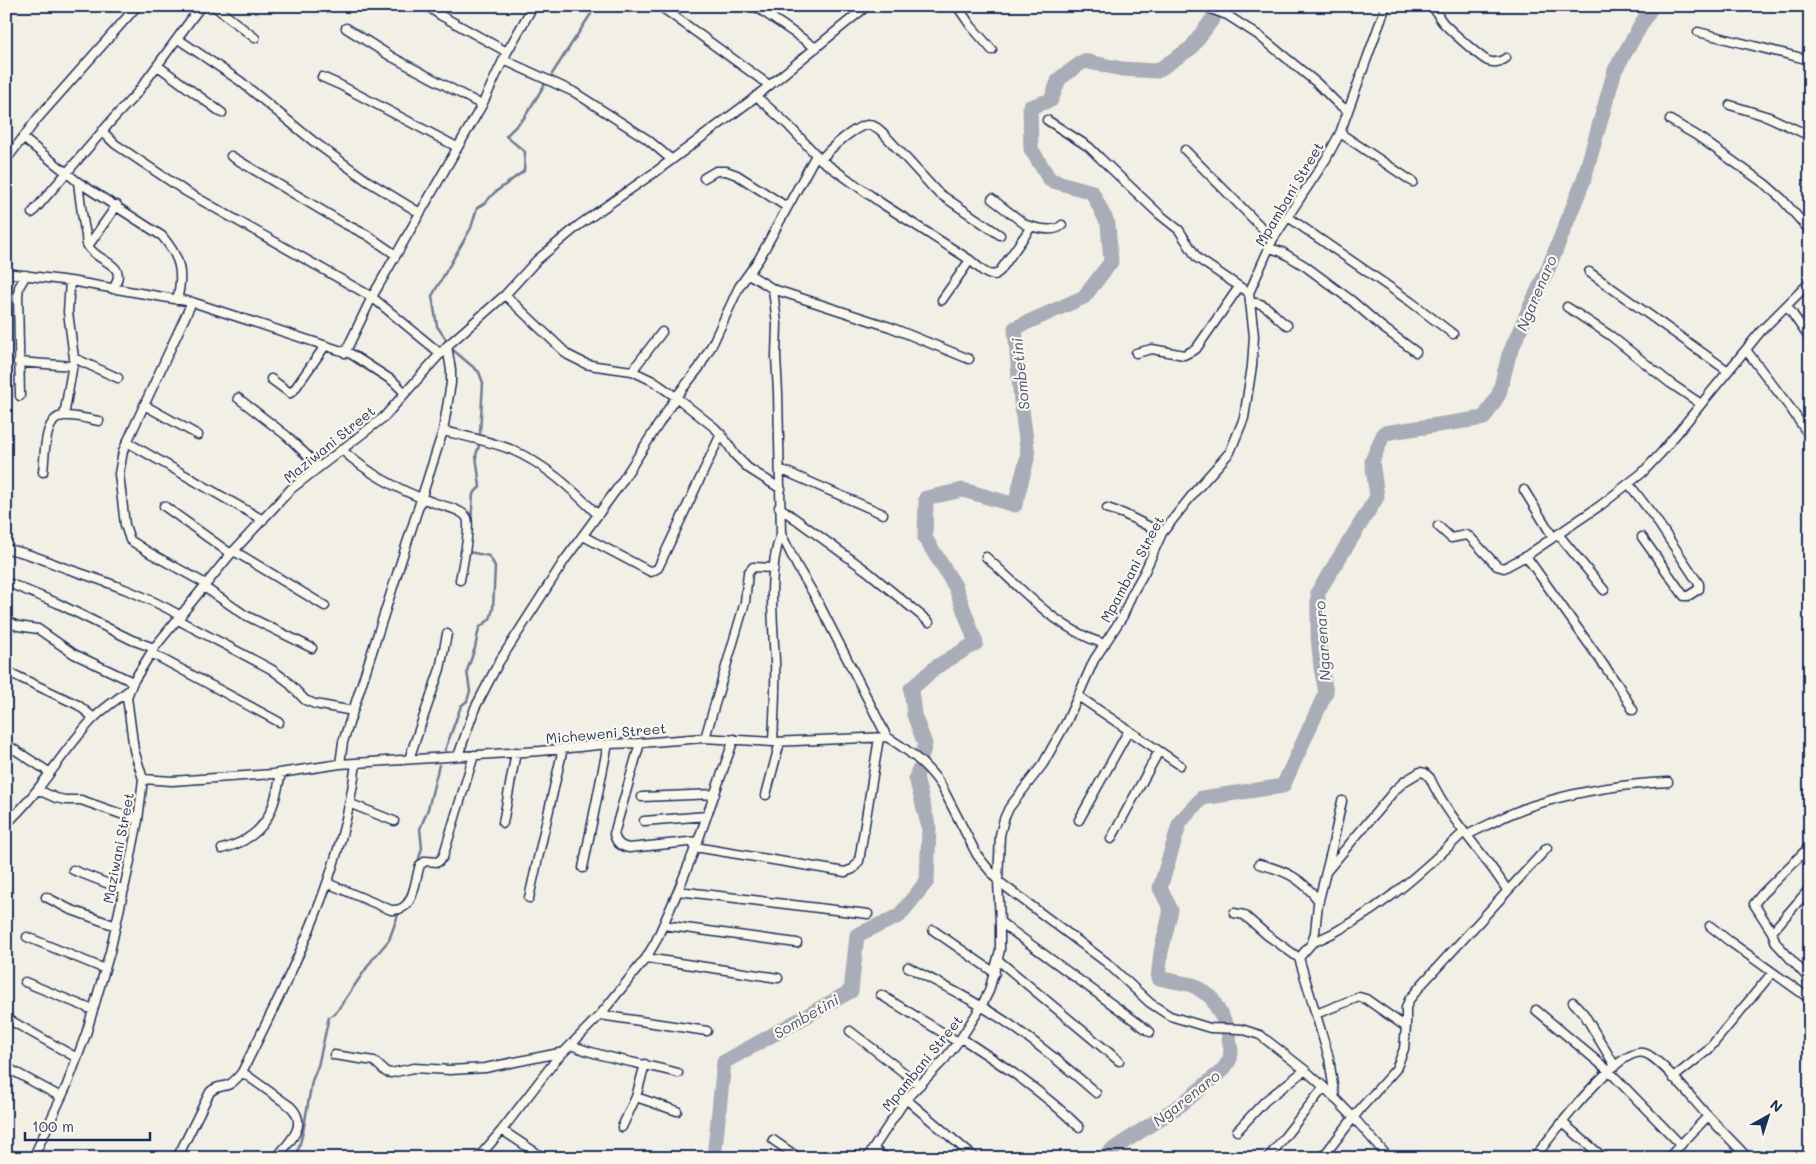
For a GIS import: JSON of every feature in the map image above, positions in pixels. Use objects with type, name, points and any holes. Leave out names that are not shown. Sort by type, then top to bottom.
[{"type":"street","points":[[6,160],[77,72],[137,6]]},
{"type":"street","points":[[32,213],[136,93],[178,40],[201,6]]},
{"type":"street","points":[[214,6],[255,38]]},
{"type":"street","points":[[426,6],[506,56],[574,92],[647,139],[672,160]]},
{"type":"street","points":[[346,353],[372,297],[482,105],[533,6]]},
{"type":"street","points":[[660,6],[769,85]]},
{"type":"street","points":[[755,6],[816,48]]},
{"type":"street","points":[[867,6],[756,96],[788,125],[818,157],[881,203],[970,260],[988,274],[995,275],[1000,271],[1031,227]]},
{"type":"street","points":[[957,6],[992,50]]},
{"type":"street","points":[[1203,6],[1227,15],[1258,35],[1317,83],[1337,104],[1348,111]]},
{"type":"street","name":"Mpambani Street","points":[[867,1158],[906,1100],[960,1040],[989,991],[1000,950],[998,881],[1000,835],[1004,819],[1009,808],[1042,764],[1067,721],[1094,660],[1123,616],[1162,534],[1197,489],[1230,452],[1239,433],[1247,405],[1252,366],[1254,336],[1249,293],[1273,239],[1326,159],[1340,132],[1386,6]]},
{"type":"street","points":[[1434,6],[1440,19],[1448,29],[1480,56],[1494,62],[1502,62],[1506,58]]},
{"type":"street","points":[[346,28],[392,57],[482,105]]},
{"type":"street","points":[[1698,32],[1810,60]]},
{"type":"street","points":[[178,40],[240,81],[313,141],[366,180],[420,213]]},
{"type":"street","points":[[158,66],[222,114]]},
{"type":"street","points":[[322,77],[457,147]]},
{"type":"street","name":"Maziwani Street","points":[[33,1158],[61,1097],[86,1034],[116,926],[138,820],[143,778],[134,750],[127,702],[128,691],[152,651],[233,552],[291,489],[384,417],[449,344],[505,295],[537,260],[559,240],[672,160],[756,96]]},
{"type":"street","points":[[1730,105],[1769,117],[1810,136]]},
{"type":"street","points":[[1047,120],[1089,147],[1159,214],[1179,230],[1196,258],[1249,293]]},
{"type":"street","points":[[1670,120],[1696,135],[1766,184],[1810,231]]},
{"type":"street","points":[[458,756],[475,708],[499,662],[564,561],[619,486],[676,397],[699,368],[713,344],[739,287],[759,259],[787,207],[818,157],[860,128],[868,124],[874,125],[938,192],[1000,235]]},
{"type":"street","points":[[102,131],[115,144],[185,191],[372,297],[441,354]]},
{"type":"street","points":[[1340,132],[1413,182]]},
{"type":"street","points":[[23,138],[78,182],[117,205],[162,236],[171,247],[178,261],[181,284],[177,300]]},
{"type":"street","points":[[1185,150],[1273,239]]},
{"type":"street","points":[[231,156],[343,223],[367,235],[396,255]]},
{"type":"street","points":[[704,178],[716,171],[726,171],[737,175],[787,207]]},
{"type":"street","points":[[78,182],[88,246],[118,272],[118,281],[113,289]]},
{"type":"street","points":[[992,199],[1031,227],[1057,230],[1062,225]]},
{"type":"street","points":[[88,246],[117,205]]},
{"type":"street","points":[[1288,217],[1410,302],[1452,334]]},
{"type":"street","points":[[1270,248],[1282,252],[1305,266],[1416,352]]},
{"type":"street","points":[[942,300],[970,260]]},
{"type":"street","points":[[1589,272],[1728,371]]},
{"type":"street","points":[[6,273],[192,302],[358,358],[393,381],[403,397]]},
{"type":"street","points":[[748,274],[773,289],[890,327],[969,358]]},
{"type":"street","points":[[20,396],[18,296],[19,286],[26,275]]},
{"type":"street","points":[[64,416],[74,358],[68,312],[70,282]]},
{"type":"street","points":[[1438,526],[1451,538],[1466,535],[1470,537],[1497,566],[1504,568],[1526,556],[1642,473],[1661,453],[1768,324],[1810,282]]},
{"type":"street","points":[[1136,353],[1152,349],[1184,355],[1196,348],[1239,287]]},
{"type":"street","points":[[640,743],[614,834],[620,845],[629,848],[696,844],[845,872],[853,869],[859,862],[883,738],[816,598],[796,566],[781,534],[776,356],[777,324],[773,289]]},
{"type":"street","points":[[505,295],[568,355],[586,364],[632,371],[653,381],[676,397],[721,434],[735,455],[748,468],[781,489]]},
{"type":"street","points":[[192,302],[123,451],[119,474],[125,525],[130,540],[205,585],[244,615],[312,648]]},
{"type":"street","points":[[1250,303],[1258,302],[1266,306],[1278,319],[1287,325]]},
{"type":"street","points":[[1787,306],[1810,339]]},
{"type":"street","points":[[1567,307],[1611,336],[1670,383],[1701,404]]},
{"type":"street","points":[[632,371],[662,332]]},
{"type":"street","points":[[340,764],[343,742],[352,711],[443,431],[451,383],[449,344]]},
{"type":"street","points":[[270,379],[290,393],[325,346]]},
{"type":"street","points":[[1746,350],[1810,437]]},
{"type":"street","points":[[74,358],[118,378]]},
{"type":"street","points":[[18,362],[73,366]]},
{"type":"street","points":[[238,398],[287,436],[319,467]]},
{"type":"street","points":[[144,405],[198,435]]},
{"type":"street","points":[[43,472],[47,433],[52,423],[59,417],[64,416],[99,421]]},
{"type":"street","points":[[443,431],[484,441],[526,457],[546,469],[574,491],[598,515]]},
{"type":"street","points":[[583,536],[651,572],[655,571],[721,434]]},
{"type":"street","points":[[127,442],[263,520]]},
{"type":"street","points":[[342,450],[375,476],[458,512],[467,519],[468,526],[460,580]]},
{"type":"street","points":[[780,469],[883,514]]},
{"type":"street","points":[[1629,484],[1672,542],[1699,584],[1699,589],[1688,596],[1684,596],[1642,537]]},
{"type":"street","points":[[1524,490],[1555,535],[1604,590]]},
{"type":"street","points":[[164,506],[233,552],[325,606]]},
{"type":"street","points":[[779,507],[867,570],[929,622]]},
{"type":"street","points":[[1107,508],[1124,514],[1162,534]]},
{"type":"street","points":[[766,795],[777,742],[774,568],[776,546],[781,534]]},
{"type":"street","points":[[6,549],[27,554],[120,586],[162,605],[179,618],[272,669],[286,680],[301,697],[310,703],[352,711]]},
{"type":"street","points":[[1526,556],[1618,685],[1633,710]]},
{"type":"street","points":[[986,557],[1062,624],[1090,639],[1105,644]]},
{"type":"street","points":[[705,738],[745,602],[748,572],[753,567],[774,568]]},
{"type":"street","points":[[11,584],[58,603],[132,640],[279,722]]},
{"type":"street","points":[[6,621],[18,626],[38,629],[74,654],[133,682]]},
{"type":"street","points":[[409,760],[440,669],[447,634]]},
{"type":"street","points":[[6,671],[78,705],[94,718]]},
{"type":"street","points":[[6,824],[38,790],[49,772],[94,718],[128,691]]},
{"type":"street","points":[[1078,696],[1180,765]]},
{"type":"street","points":[[1810,723],[1810,731]]},
{"type":"street","points":[[1078,820],[1129,730]]},
{"type":"street","name":"Micheweni Street","points":[[143,778],[172,781],[281,773],[340,764],[705,738],[777,742],[883,738]]},
{"type":"street","points":[[883,738],[896,743],[935,776],[977,855],[998,881],[1106,962],[1150,1003],[1170,1016],[1210,1028],[1241,1029],[1260,1035],[1324,1087],[1389,1158]]},
{"type":"street","points":[[478,1158],[555,1061],[600,1015],[646,958],[678,891],[734,740]]},
{"type":"street","points":[[6,744],[49,772]]},
{"type":"street","points":[[583,868],[608,744]]},
{"type":"street","points":[[530,898],[563,748]]},
{"type":"street","points":[[1110,839],[1159,751]]},
{"type":"street","points":[[503,823],[516,752]]},
{"type":"street","points":[[326,883],[391,910],[399,910],[409,902],[420,865],[426,862],[438,862],[443,857],[474,755]]},
{"type":"street","points":[[177,1158],[210,1092],[218,1086],[226,1086],[232,1083],[242,1072],[305,943],[351,804],[356,764]]},
{"type":"street","points":[[1326,872],[1361,828],[1396,790],[1405,781],[1420,772],[1426,773],[1430,778],[1444,804],[1507,890]]},
{"type":"street","points":[[222,849],[245,841],[263,824],[275,801],[281,773]]},
{"type":"street","points":[[1312,943],[1343,928],[1394,894],[1465,834],[1542,802],[1575,794],[1632,785],[1668,782]]},
{"type":"street","points":[[38,790],[56,798],[81,800],[138,820]]},
{"type":"street","points":[[642,797],[715,794]]},
{"type":"street","points":[[1300,958],[1312,943],[1315,932],[1319,901],[1342,801]]},
{"type":"street","points":[[351,804],[394,821]]},
{"type":"street","points":[[644,821],[707,816]]},
{"type":"street","points":[[1810,846],[1754,904],[1772,932],[1776,943],[1810,980]]},
{"type":"street","points":[[1322,1158],[1396,1070],[1404,1049],[1406,1008],[1409,1000],[1547,848]]},
{"type":"street","points":[[1259,864],[1281,870],[1295,878],[1309,889],[1319,901]]},
{"type":"street","points":[[73,870],[124,890]]},
{"type":"street","points":[[1772,932],[1810,888]]},
{"type":"street","points":[[678,891],[868,914]]},
{"type":"street","points":[[46,897],[69,909],[116,926]]},
{"type":"street","points":[[1234,913],[1244,915],[1300,958],[1329,1058],[1335,1098]]},
{"type":"street","points":[[1000,922],[1150,1032]]},
{"type":"street","points":[[663,925],[797,943]]},
{"type":"street","points":[[1710,926],[1810,999]]},
{"type":"street","points":[[933,930],[995,973]]},
{"type":"street","points":[[27,938],[105,968]]},
{"type":"street","points":[[646,958],[778,978]]},
{"type":"street","points":[[998,960],[1119,1061]]},
{"type":"street","points":[[908,967],[981,1006],[1029,1038],[1096,1093]]},
{"type":"street","points":[[1673,1078],[1708,1050],[1772,973]]},
{"type":"street","points":[[25,982],[93,1010]]},
{"type":"street","points":[[881,995],[960,1040],[1027,1082],[1056,1105],[1079,1127]]},
{"type":"street","points":[[1316,1014],[1359,997],[1370,1002],[1406,1027]]},
{"type":"street","points":[[1573,1002],[1584,1014],[1612,1068]]},
{"type":"street","points":[[1536,1010],[1612,1068],[1681,1145]]},
{"type":"street","points":[[600,1015],[707,1031]]},
{"type":"street","points":[[6,1018],[77,1058]]},
{"type":"street","points":[[850,1031],[920,1085]]},
{"type":"street","points":[[571,1045],[605,1057],[645,1064],[678,1073]]},
{"type":"street","points":[[334,1055],[374,1061],[386,1072],[392,1073],[414,1068],[450,1070],[485,1068],[564,1052]]},
{"type":"street","points":[[1534,1158],[1581,1100],[1612,1068],[1634,1054],[1643,1053],[1653,1058],[1748,1158]]},
{"type":"street","points":[[622,1127],[636,1097],[645,1064]]},
{"type":"street","points":[[6,1067],[61,1097]]},
{"type":"street","points":[[1237,1131],[1265,1101],[1305,1070]]},
{"type":"street","points":[[242,1072],[292,1106],[297,1113],[298,1129],[294,1137],[276,1158]]},
{"type":"street","points":[[1268,1158],[1324,1087]]},
{"type":"street","points":[[636,1097],[677,1111]]},
{"type":"street","points":[[906,1100],[975,1158]]},
{"type":"street","points":[[1668,1158],[1708,1116]]},
{"type":"street","points":[[1563,1123],[1604,1158]]},
{"type":"street","points":[[502,1130],[544,1158]]},
{"type":"street","points":[[773,1140],[799,1158]]},
{"type":"street","points":[[873,1149],[886,1158]]},
{"type":"waterway","points":[[552,74],[596,6]]},
{"type":"waterway","name":"Ngarenaro","points":[[1105,1158],[1112,1150],[1182,1104],[1223,1070],[1230,1059],[1231,1050],[1227,1026],[1211,997],[1193,985],[1158,978],[1161,952],[1171,910],[1160,888],[1180,822],[1202,798],[1283,786],[1326,692],[1321,668],[1318,636],[1318,592],[1377,497],[1372,461],[1384,433],[1484,418],[1499,394],[1509,355],[1548,269],[1583,182],[1615,70],[1652,6]]},
{"type":"waterway","name":"Sombetini","points":[[922,755],[925,744],[914,715],[911,689],[936,667],[976,643],[955,586],[925,538],[926,498],[963,490],[1015,505],[1028,455],[1021,402],[1015,328],[1084,297],[1111,262],[1108,224],[1092,192],[1050,180],[1031,149],[1030,107],[1051,100],[1059,79],[1084,61],[1122,69],[1157,71],[1191,48],[1214,17]]},
{"type":"waterway","points":[[480,433],[483,383],[479,372],[453,350],[437,326],[432,296],[471,228],[477,208],[524,171],[525,152],[506,136],[524,118],[545,84]]},
{"type":"waterway","points":[[471,523],[473,494],[480,487],[476,455],[479,446]]},
{"type":"waterway","points":[[445,750],[461,706],[467,701],[470,691],[467,671],[475,648],[479,628],[490,619],[493,609],[495,566],[489,556],[469,552],[469,548]]},
{"type":"waterway","points":[[417,865],[422,848],[420,829],[428,809],[439,765]]},
{"type":"waterway","name":"Sombetini","points":[[714,1158],[724,1062],[851,991],[857,935],[899,916],[927,881],[929,828],[916,778],[918,771]]},
{"type":"waterway","points":[[401,906],[413,880]]},
{"type":"waterway","points":[[296,1158],[303,1132],[312,1081],[318,1066],[329,1017],[335,1014],[372,960],[389,940],[399,912]]}]
